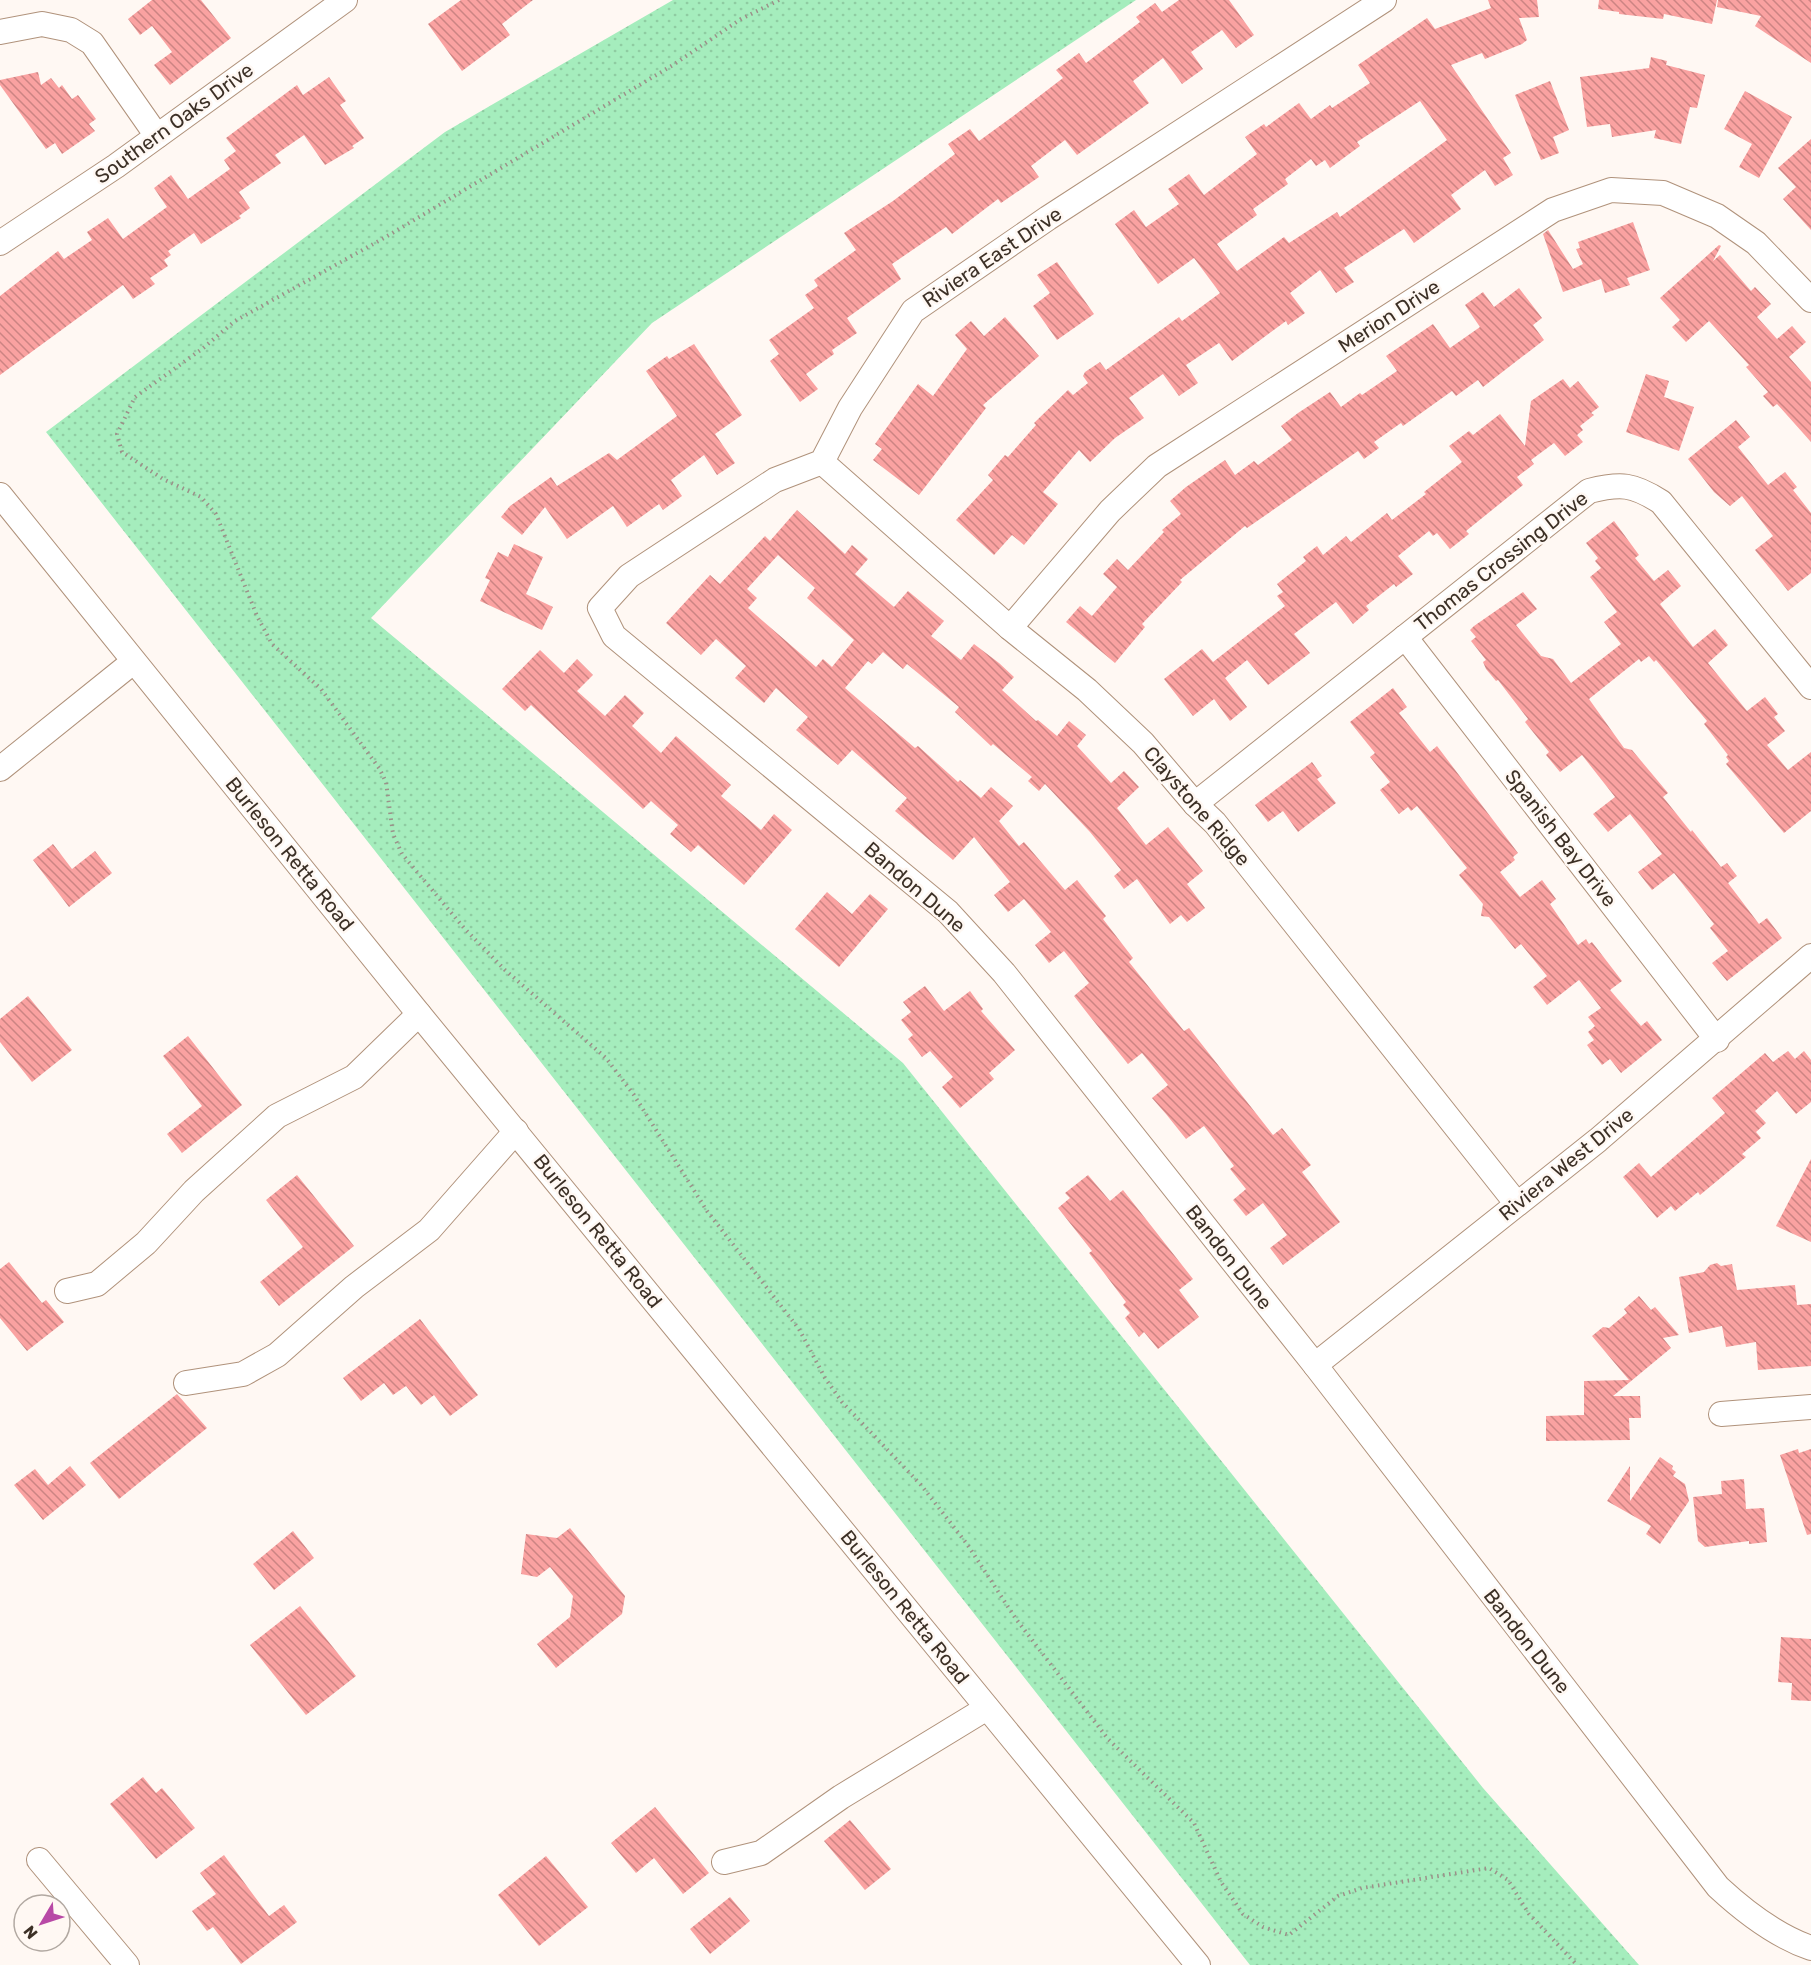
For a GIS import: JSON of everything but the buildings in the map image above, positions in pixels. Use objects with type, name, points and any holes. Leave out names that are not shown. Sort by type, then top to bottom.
[{"type":"street","name":"Southern Oaks Drive","points":[[0,243],[157,136],[345,0]]},
{"type":"street","name":"Riviera East Drive","points":[[822,462],[850,408],[913,311],[1048,218],[1384,0]]},
{"type":"street","points":[[0,32],[42,24],[71,30],[92,43],[157,136]]},
{"type":"street","name":"Merion Drive","points":[[1010,628],[1110,511],[1157,466],[1553,210],[1611,190],[1663,193],[1717,216],[1756,243],[1811,300]]},
{"type":"street","name":"Bandon Dune","points":[[822,462],[775,480],[630,576],[600,608],[614,636],[948,912],[1004,973],[1315,1365],[1718,1887],[1739,1907],[1776,1932],[1811,1948]]},
{"type":"street","name":"Claystone Ridge","points":[[822,462],[1010,628],[1087,690],[1135,735],[1195,804],[1215,823],[1517,1204]]},
{"type":"street","name":"Thomas Crossing Drive","points":[[1195,804],[1589,491],[1614,485],[1640,488],[1661,502],[1811,687]]},
{"type":"street","name":"Burleson Retta Road","points":[[0,495],[419,1014],[1198,1965]]},
{"type":"street","name":"Spanish Bay Drive","points":[[1405,637],[1717,1040]]},
{"type":"street","points":[[0,769],[134,662]]},
{"type":"street","name":"Riviera West Drive","points":[[1315,1365],[1717,1040],[1811,956]]},
{"type":"street","points":[[67,1291],[97,1284],[146,1243],[194,1191],[277,1116],[354,1077],[419,1014]]},
{"type":"street","points":[[186,1383],[243,1374],[277,1355],[354,1287],[429,1230],[516,1131]]},
{"type":"street","points":[[1721,1414],[1811,1407]]},
{"type":"street","points":[[723,1862],[760,1853],[841,1797],[987,1707]]},
{"type":"street","points":[[39,1860],[127,1965]]},
{"type":"path","points":[[779,0],[741,19],[673,65],[384,238],[235,321],[135,397],[117,434],[122,452],[163,479],[201,497],[216,514],[256,616],[272,644],[321,689],[379,768],[386,782],[393,834],[402,854],[464,928],[505,970],[606,1058],[640,1104],[707,1211],[799,1329],[825,1378],[842,1402],[921,1485],[967,1544],[1017,1619],[1108,1738],[1194,1823],[1221,1882],[1243,1914],[1263,1927],[1289,1935],[1338,1896],[1346,1893],[1362,1888],[1489,1868],[1508,1880],[1529,1914],[1577,1965]]},
{"type":"green space","points":[[673,0],[1136,0],[652,323],[371,618],[903,1063],[1483,1788],[1639,1965],[1250,1965],[46,432],[445,132]]}]
